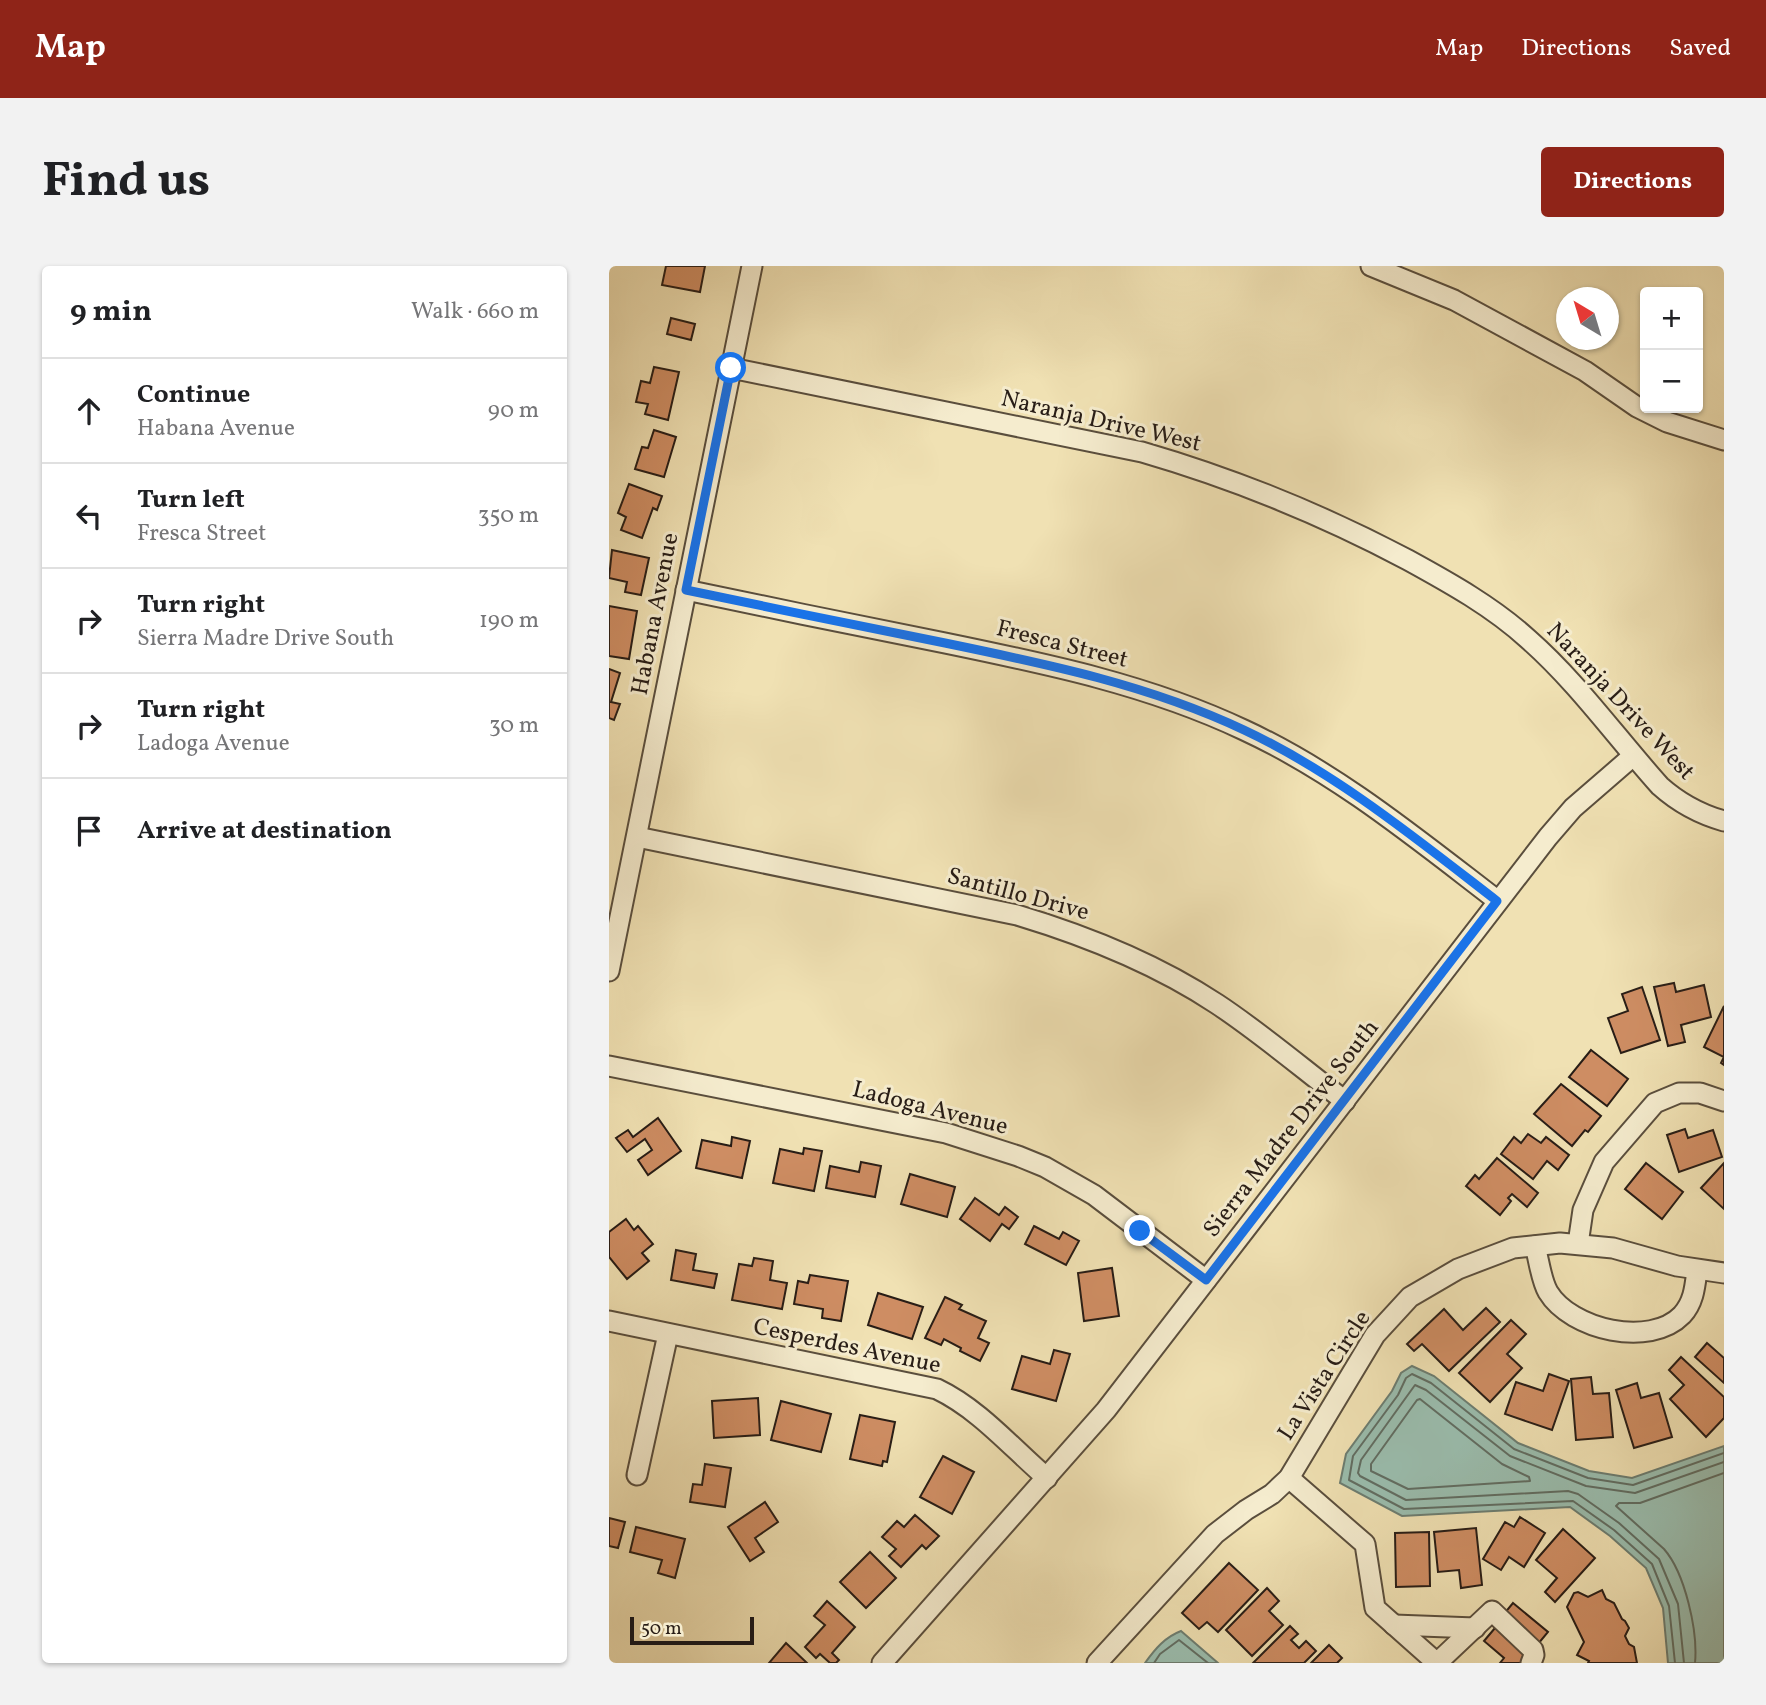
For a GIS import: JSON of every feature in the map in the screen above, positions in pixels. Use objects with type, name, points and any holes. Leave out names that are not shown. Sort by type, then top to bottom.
[{"type":"street","name":"Habana Avenue","points":[[609,971],[752,266]]},
{"type":"street","points":[[1371,266],[1454,300],[1585,371],[1637,407],[1657,417],[1724,440]]},
{"type":"street","name":"Naranja Drive West","points":[[731,368],[1142,452],[1203,470],[1345,527],[1440,578],[1496,614],[1552,660],[1660,786],[1679,802],[1724,821]]},
{"type":"street","name":"Fresca Street","points":[[686,590],[1055,666],[1128,685],[1177,703],[1245,730],[1332,779],[1397,823],[1497,901]]},
{"type":"street","name":"Sierra Madre Drive South","points":[[882,1663],[1107,1410],[1497,901],[1573,808],[1633,755]]},
{"type":"street","name":"Santillo Drive","points":[[637,837],[1017,915],[1069,930],[1142,961],[1219,1005],[1345,1101]]},
{"type":"street","name":"Ladoga Avenue","points":[[609,1066],[946,1133],[1018,1156],[1045,1167],[1094,1195],[1206,1280]]},
{"type":"street","points":[[1578,1244],[1583,1210],[1604,1162],[1655,1103],[1679,1093],[1700,1093],[1724,1101]]},
{"type":"street","name":"La Vista Circle","points":[[1097,1663],[1215,1534],[1272,1494],[1289,1478],[1375,1335],[1410,1297],[1458,1269],[1513,1248],[1535,1245],[1578,1244],[1613,1248],[1697,1270],[1724,1273]]},
{"type":"street","points":[[1535,1245],[1548,1292],[1566,1310],[1591,1325],[1622,1331],[1656,1330],[1671,1324],[1684,1313],[1693,1297],[1697,1270]]},
{"type":"street","name":"Cesperdes Avenue","points":[[609,1321],[937,1389],[969,1409],[1047,1478]]},
{"type":"street","points":[[637,1475],[668,1334]]},
{"type":"street","points":[[1289,1478],[1365,1544],[1375,1608],[1437,1663],[1492,1611],[1533,1650],[1531,1663]]},
{"type":"street","points":[[1394,1625],[1475,1628]]},
{"type":"water","points":[[1412,1366],[1434,1376],[1518,1443],[1589,1471],[1632,1478],[1724,1446],[1724,1663],[1668,1663],[1663,1608],[1646,1568],[1610,1536],[1570,1507],[1402,1516],[1340,1483],[1346,1454],[1392,1391],[1401,1373]]},
{"type":"water","points":[[1181,1631],[1218,1663],[1145,1663],[1161,1644]]},
{"type":"building","points":[[666,266],[705,266],[700,292],[662,285]]},
{"type":"building","points":[[671,318],[695,324],[691,340],[667,334]]},
{"type":"building","points":[[654,367],[679,372],[668,420],[645,414],[648,404],[636,402],[641,381],[650,383]]},
{"type":"building","points":[[654,430],[676,437],[664,477],[635,469],[642,447],[648,448]]},
{"type":"building","points":[[629,484],[662,496],[657,510],[653,508],[642,538],[621,530],[626,517],[618,513]]},
{"type":"building","points":[[612,550],[649,558],[641,595],[625,592],[627,582],[609,578]]},
{"type":"building","points":[[609,606],[637,611],[629,659],[609,656]]},
{"type":"building","points":[[609,669],[620,673],[611,702],[620,704],[614,720],[609,718]]},
{"type":"building","points":[[1674,983],[1676,992],[1704,985],[1711,1017],[1681,1025],[1685,1042],[1668,1046],[1654,987]]},
{"type":"building","points":[[1642,987],[1660,1040],[1621,1053],[1608,1018],[1628,1011],[1622,994]]},
{"type":"building","points":[[1724,1006],[1724,1057],[1704,1047]]},
{"type":"building","points":[[1591,1050],[1628,1079],[1607,1106],[1569,1077]]},
{"type":"building","points":[[1561,1084],[1601,1116],[1572,1146],[1534,1114]]},
{"type":"building","points":[[658,1118],[681,1151],[648,1175],[638,1160],[652,1150],[645,1139],[627,1152],[616,1138],[628,1130],[633,1137]]},
{"type":"building","points":[[1685,1129],[1688,1138],[1713,1130],[1722,1157],[1679,1172],[1667,1135]]},
{"type":"building","points":[[1528,1134],[1541,1143],[1546,1137],[1569,1155],[1558,1170],[1547,1161],[1533,1179],[1501,1154],[1514,1137],[1521,1143]]},
{"type":"building","points":[[732,1137],[750,1141],[742,1178],[696,1168],[702,1140],[731,1146]]},
{"type":"building","points":[[804,1148],[822,1151],[814,1191],[773,1183],[780,1149],[803,1154]]},
{"type":"building","points":[[1497,1158],[1538,1193],[1527,1207],[1512,1194],[1508,1198],[1511,1201],[1500,1215],[1466,1186],[1475,1175],[1479,1179]]},
{"type":"building","points":[[861,1162],[881,1166],[875,1197],[826,1188],[830,1166],[859,1172]]},
{"type":"building","points":[[1646,1163],[1683,1192],[1662,1219],[1625,1189]]},
{"type":"building","points":[[1724,1163],[1724,1209],[1701,1188]]},
{"type":"building","points":[[910,1174],[955,1187],[947,1217],[901,1204]]},
{"type":"building","points":[[975,1198],[999,1215],[1005,1207],[1018,1217],[1009,1229],[1002,1224],[990,1241],[960,1219]]},
{"type":"building","points":[[626,1219],[634,1230],[638,1226],[653,1244],[642,1253],[649,1261],[627,1279],[609,1257],[609,1232]]},
{"type":"building","points":[[1034,1226],[1059,1239],[1063,1232],[1079,1241],[1066,1265],[1025,1244]]},
{"type":"building","points":[[676,1250],[696,1254],[693,1270],[717,1274],[714,1288],[671,1280]]},
{"type":"building","points":[[754,1258],[773,1261],[770,1280],[787,1283],[782,1309],[732,1300],[739,1264],[752,1266]]},
{"type":"building","points":[[1112,1268],[1119,1316],[1084,1321],[1078,1273]]},
{"type":"building","points":[[810,1275],[848,1281],[841,1321],[822,1318],[823,1309],[794,1304],[798,1281],[808,1283]]},
{"type":"building","points":[[878,1293],[923,1307],[912,1339],[868,1325]]},
{"type":"building","points":[[945,1297],[962,1305],[959,1309],[986,1321],[978,1338],[989,1343],[980,1361],[944,1339],[941,1345],[925,1338]]},
{"type":"building","points":[[1486,1308],[1500,1322],[1449,1371],[1422,1344],[1414,1351],[1407,1344],[1444,1309],[1463,1330]]},
{"type":"building","points":[[1511,1320],[1526,1334],[1507,1354],[1522,1368],[1490,1402],[1459,1373]]},
{"type":"building","points":[[1707,1343],[1724,1358],[1724,1383],[1695,1357]]},
{"type":"building","points":[[1054,1350],[1070,1354],[1056,1401],[1012,1389],[1022,1356],[1050,1364]]},
{"type":"building","points":[[1681,1357],[1724,1397],[1724,1418],[1706,1437],[1670,1399],[1684,1385],[1669,1370]]},
{"type":"building","points":[[1549,1374],[1569,1381],[1552,1430],[1505,1414],[1516,1382],[1543,1391]]},
{"type":"building","points":[[1591,1377],[1593,1394],[1609,1393],[1613,1437],[1576,1440],[1571,1379]]},
{"type":"building","points":[[1637,1383],[1641,1398],[1659,1393],[1672,1437],[1634,1448],[1616,1390]]},
{"type":"building","points":[[758,1398],[760,1435],[714,1438],[712,1401]]},
{"type":"building","points":[[781,1401],[831,1414],[821,1452],[771,1440]]},
{"type":"building","points":[[860,1415],[895,1422],[887,1462],[883,1461],[882,1466],[850,1459]]},
{"type":"building","points":[[943,1456],[974,1472],[952,1514],[920,1497]]},
{"type":"building","points":[[705,1464],[731,1468],[725,1507],[690,1502],[693,1484],[702,1485]]},
{"type":"building","points":[[765,1502],[778,1522],[755,1538],[764,1552],[750,1561],[728,1527]]},
{"type":"building","points":[[915,1515],[939,1536],[926,1549],[922,1545],[901,1567],[889,1556],[896,1549],[882,1537],[897,1521],[904,1527]]},
{"type":"building","points":[[1520,1517],[1545,1533],[1524,1567],[1509,1557],[1501,1570],[1483,1559],[1505,1522],[1514,1527]]},
{"type":"building","points":[[609,1518],[625,1522],[618,1548],[609,1546]]},
{"type":"building","points":[[636,1527],[685,1539],[675,1578],[658,1573],[662,1560],[630,1552]]},
{"type":"building","points":[[1476,1528],[1482,1585],[1461,1588],[1459,1570],[1438,1572],[1434,1532]]},
{"type":"building","points":[[1563,1529],[1595,1558],[1555,1602],[1545,1592],[1557,1578],[1536,1560]]},
{"type":"building","points":[[1429,1532],[1430,1586],[1396,1587],[1395,1533]]},
{"type":"building","points":[[870,1552],[896,1578],[866,1608],[840,1582]]},
{"type":"building","points":[[1229,1563],[1258,1590],[1218,1632],[1207,1622],[1199,1629],[1182,1613]]},
{"type":"building","points":[[1267,1588],[1279,1601],[1269,1611],[1283,1625],[1252,1656],[1226,1630]]},
{"type":"building","points":[[1602,1590],[1606,1599],[1614,1603],[1629,1628],[1625,1636],[1634,1647],[1637,1663],[1588,1663],[1589,1661],[1577,1655],[1584,1642],[1567,1607],[1574,1593],[1588,1597]]},
{"type":"building","points":[[827,1601],[855,1627],[832,1653],[839,1660],[836,1663],[830,1663],[820,1654],[816,1658],[805,1647],[825,1625],[814,1616]]},
{"type":"building","points":[[1513,1603],[1548,1632],[1538,1644],[1503,1615]]},
{"type":"building","points":[[1290,1626],[1298,1634],[1291,1640],[1299,1648],[1306,1641],[1316,1651],[1304,1663],[1253,1663]]},
{"type":"building","points":[[1495,1628],[1528,1656],[1522,1663],[1500,1663],[1504,1658],[1484,1641]]},
{"type":"building","points":[[786,1643],[807,1663],[769,1663]]},
{"type":"building","points":[[1329,1645],[1342,1658],[1337,1663],[1311,1663]]},
{"type":"route","points":[[731,368],[686,590],[1055,666],[1128,685],[1177,703],[1245,730],[1332,779],[1397,823],[1497,901],[1206,1280],[1140,1231]]}]
